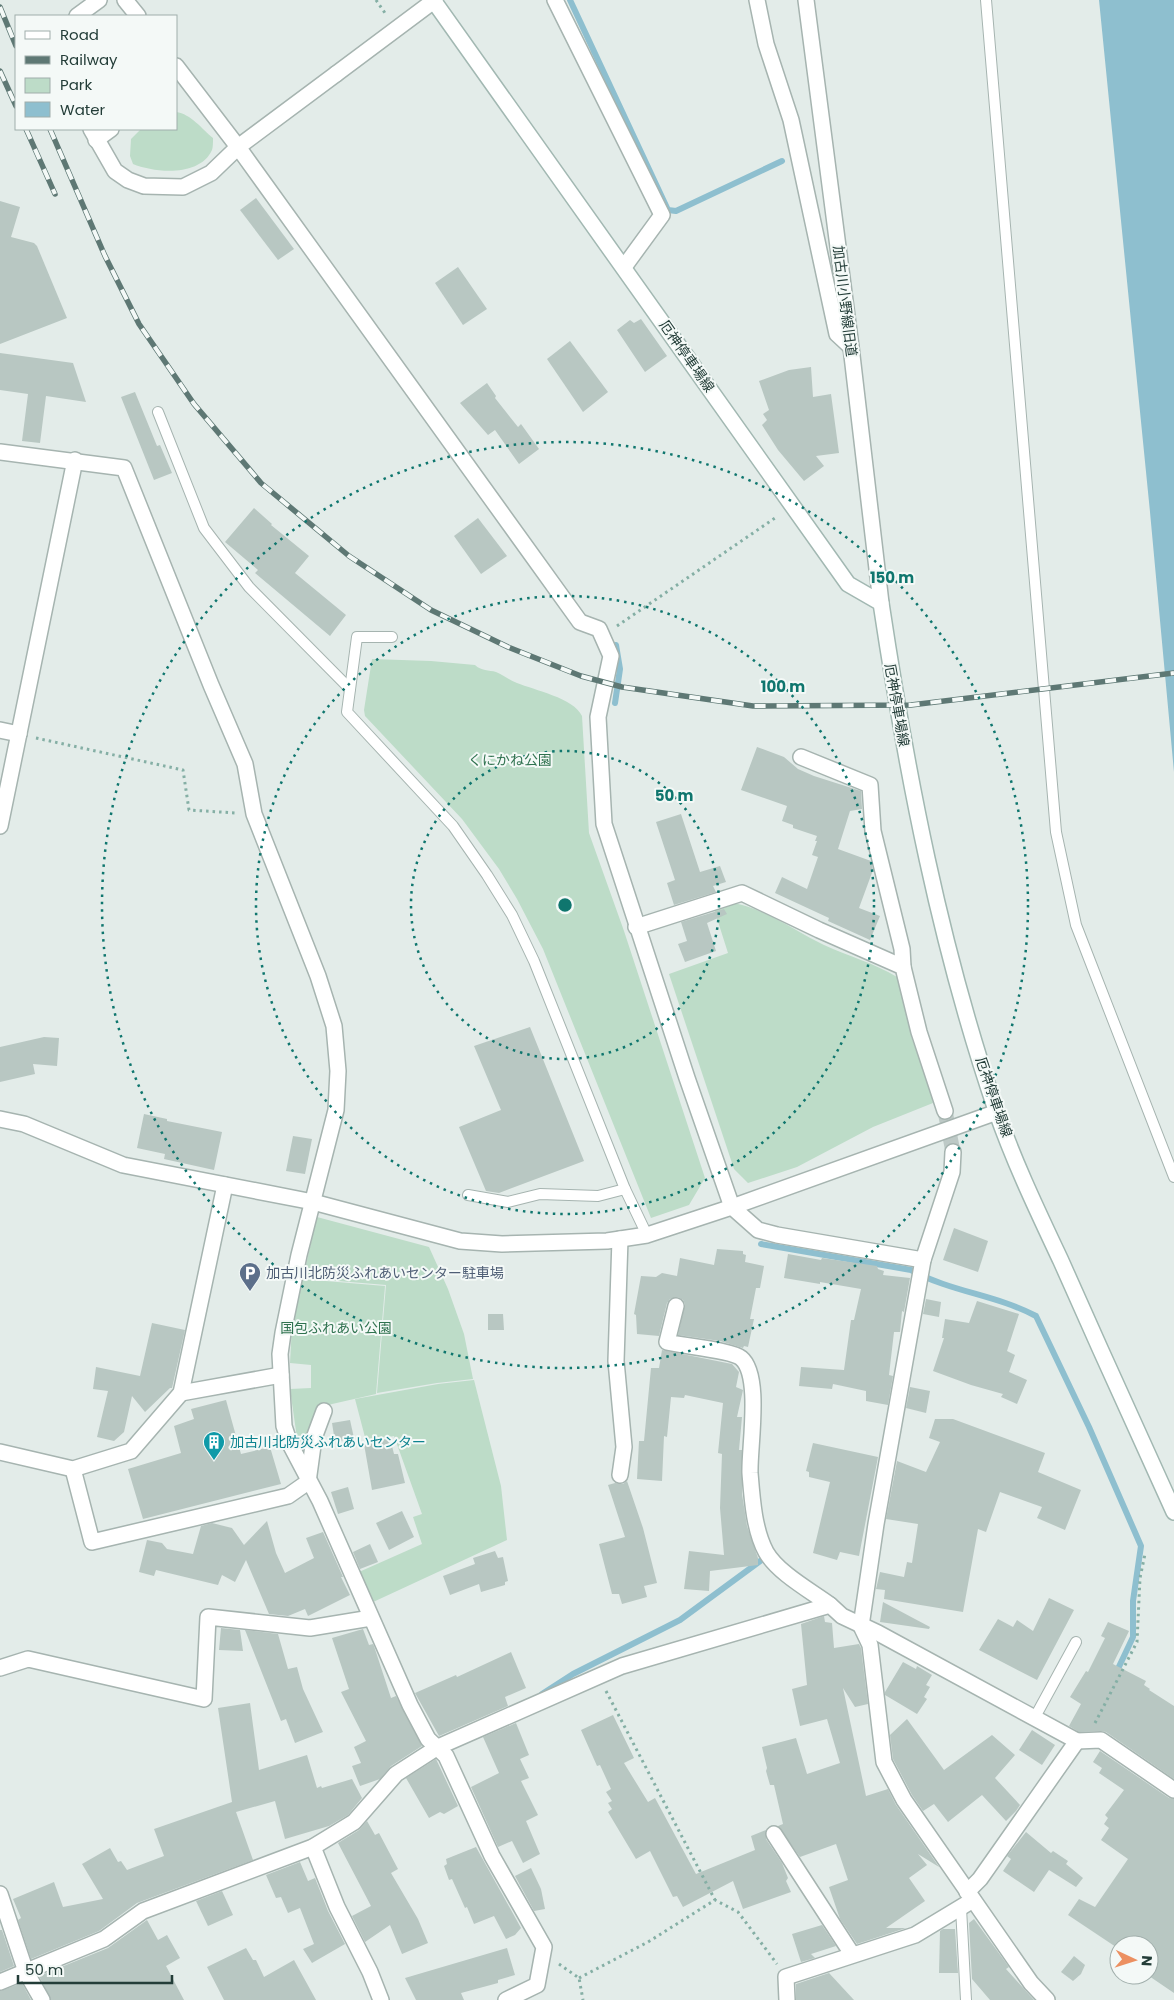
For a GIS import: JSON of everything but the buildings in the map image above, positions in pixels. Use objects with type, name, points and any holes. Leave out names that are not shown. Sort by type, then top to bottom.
[{"type":"street","points":[[79,15],[99,0]]},
{"type":"street","points":[[125,0],[137,15]]},
{"type":"street","points":[[107,130],[93,134],[115,171],[128,180],[144,186],[162,188],[183,187],[211,172],[238,147],[434,0]]},
{"type":"street","name":"厄神停車場線","points":[[434,0],[848,584],[881,603],[896,706],[922,843],[958,984],[997,1112],[1025,1181],[1174,1512]]},
{"type":"street","points":[[555,0],[662,215],[624,266]]},
{"type":"street","points":[[757,0],[766,44],[790,120],[837,334],[850,347]]},
{"type":"street","name":"加古川小野線旧道","points":[[806,0],[881,603]]},
{"type":"street","points":[[179,74],[238,147],[580,622],[599,629],[611,656],[598,717],[604,824],[636,926],[732,1207],[758,1230],[777,1235],[923,1260]]},
{"type":"street","points":[[0,452],[76,460],[124,468],[211,685],[245,764],[254,814],[318,976],[334,1026],[338,1071],[336,1110],[283,1333],[280,1354],[284,1426],[290,1444],[308,1482],[320,1501],[370,1618],[410,1704],[428,1739],[446,1756],[492,1856],[544,1947],[537,1985],[506,2000]]},
{"type":"street","points":[[0,826],[76,460]]},
{"type":"street","points":[[0,730],[19,734]]},
{"type":"street","points":[[801,757],[870,786],[873,831],[902,949],[903,967],[919,1032],[945,1111]]},
{"type":"street","points":[[636,926],[742,893],[903,967]]},
{"type":"street","points":[[0,1119],[24,1124],[123,1165],[313,1202],[460,1241],[502,1244],[607,1241],[647,1235],[778,1192],[997,1112]]},
{"type":"street","points":[[953,1152],[952,1172],[923,1260],[874,1533],[861,1626],[870,1645],[884,1762],[904,1800],[967,1900],[1031,1983],[1047,2000]]},
{"type":"street","points":[[0,1452],[74,1469],[131,1451],[181,1393],[225,1185]]},
{"type":"street","points":[[620,1239],[616,1361],[624,1447],[620,1475]]},
{"type":"street","points":[[676,1306],[667,1342],[730,1353],[740,1357],[746,1364],[753,1397],[750,1473],[756,1519],[765,1550],[772,1560],[842,1616],[1084,1741],[1101,1740],[1174,1790]]},
{"type":"street","points":[[181,1393],[281,1375]]},
{"type":"street","points":[[74,1469],[92,1542],[288,1496],[308,1482],[314,1438],[324,1411]]},
{"type":"street","points":[[0,1982],[104,1939],[143,1912],[313,1847],[354,1822],[396,1774],[438,1747],[622,1666],[830,1605]]},
{"type":"street","points":[[0,1668],[28,1659],[204,1699],[208,1617],[310,1628],[370,1618]]},
{"type":"street","points":[[788,2000],[786,1977],[915,1935],[967,1900],[980,1879],[1084,1741]]},
{"type":"street","points":[[774,1834],[852,1954]]},
{"type":"street","points":[[313,1847],[337,1907],[370,1972],[381,2000]]},
{"type":"street","points":[[0,1894],[26,1972],[42,2000]]},
{"type":"lane","points":[[986,0],[1009,297],[1056,832],[1076,925],[1174,1177]]},
{"type":"lane","points":[[158,412],[204,528],[250,587],[350,690]]},
{"type":"lane","points":[[392,637],[357,637],[347,712],[453,826],[512,915],[534,961],[625,1189],[647,1235]]},
{"type":"lane","points":[[468,1195],[508,1202],[540,1194],[598,1196],[625,1189]]},
{"type":"lane","points":[[1035,1717],[1076,1642]]},
{"type":"lane","points":[[966,2000],[967,1900]]},
{"type":"path","points":[[602,636],[776,518]]},
{"type":"path","points":[[19,734],[183,770],[189,810],[254,814]]},
{"type":"path","points":[[1084,1741],[1137,1642],[1140,1578],[1144,1554]]},
{"type":"path","points":[[594,1677],[608,1694],[716,1900],[738,1912],[786,1977]]},
{"type":"path","points":[[579,1978],[648,1942],[716,1900]]},
{"type":"path","points":[[544,1947],[553,1948],[556,1963],[579,1978],[583,2000]]},
{"type":"green space","points":[[178,112],[187,116],[213,138],[213,146],[206,159],[198,165],[188,169],[164,171],[133,164],[130,156],[131,139],[140,130],[178,130]]},
{"type":"green space","name":"くにかね公園","points":[[372,659],[475,665],[482,669],[499,673],[514,682],[562,699],[571,704],[582,716],[589,833],[624,931],[705,1178],[689,1205],[651,1218],[543,949],[517,899],[499,869],[462,819],[365,716],[364,710]]},
{"type":"green space","points":[[730,903],[765,914],[824,945],[897,977],[912,1039],[931,1092],[933,1103],[873,1127],[797,1167],[748,1183],[734,1169],[669,974],[728,953],[714,909]]},
{"type":"green space","points":[[317,1217],[429,1247],[448,1289],[464,1334],[473,1379],[377,1393],[386,1285],[303,1278]]},
{"type":"green space","name":"国包ふれあい公園","points":[[302,1279],[385,1286],[376,1394],[319,1407],[312,1420],[303,1453],[298,1445],[290,1389],[311,1388],[311,1365],[290,1363],[292,1326]]},
{"type":"green space","points":[[474,1380],[501,1486],[507,1540],[371,1603],[359,1572],[422,1544],[413,1517],[422,1514],[394,1436],[366,1441],[355,1399],[438,1384]]},
{"type":"water","points":[[1099,0],[1174,0],[1174,772],[1150,512]]},
{"type":"waterway","points":[[570,0],[668,210],[676,211],[782,161]]},
{"type":"waterway","points":[[615,703],[620,669],[616,645]]},
{"type":"waterway","points":[[761,1244],[911,1270],[942,1284],[1006,1303],[1036,1316],[1089,1427],[1141,1546],[1133,1601],[1133,1637],[1116,1673]]},
{"type":"waterway","points":[[542,1694],[573,1674],[680,1620],[763,1559]]},
{"type":"tunnel","points":[[945,1111],[953,1152]]},
{"type":"railway","points":[[0,7],[15,44]]},
{"type":"railway","points":[[0,71],[15,104]]},
{"type":"railway","points":[[26,130],[55,194]]},
{"type":"railway","points":[[50,130],[105,256],[139,324],[194,404],[261,483],[349,556],[431,610],[508,647],[581,676],[622,687],[753,706],[911,705],[1174,673]]},
{"type":"place","name":"加古川北防災ふれあいセンター駐車場","points":[[250,1292]]},
{"type":"place","name":"加古川北防災ふれあいセンター","points":[[214,1461]]}]
